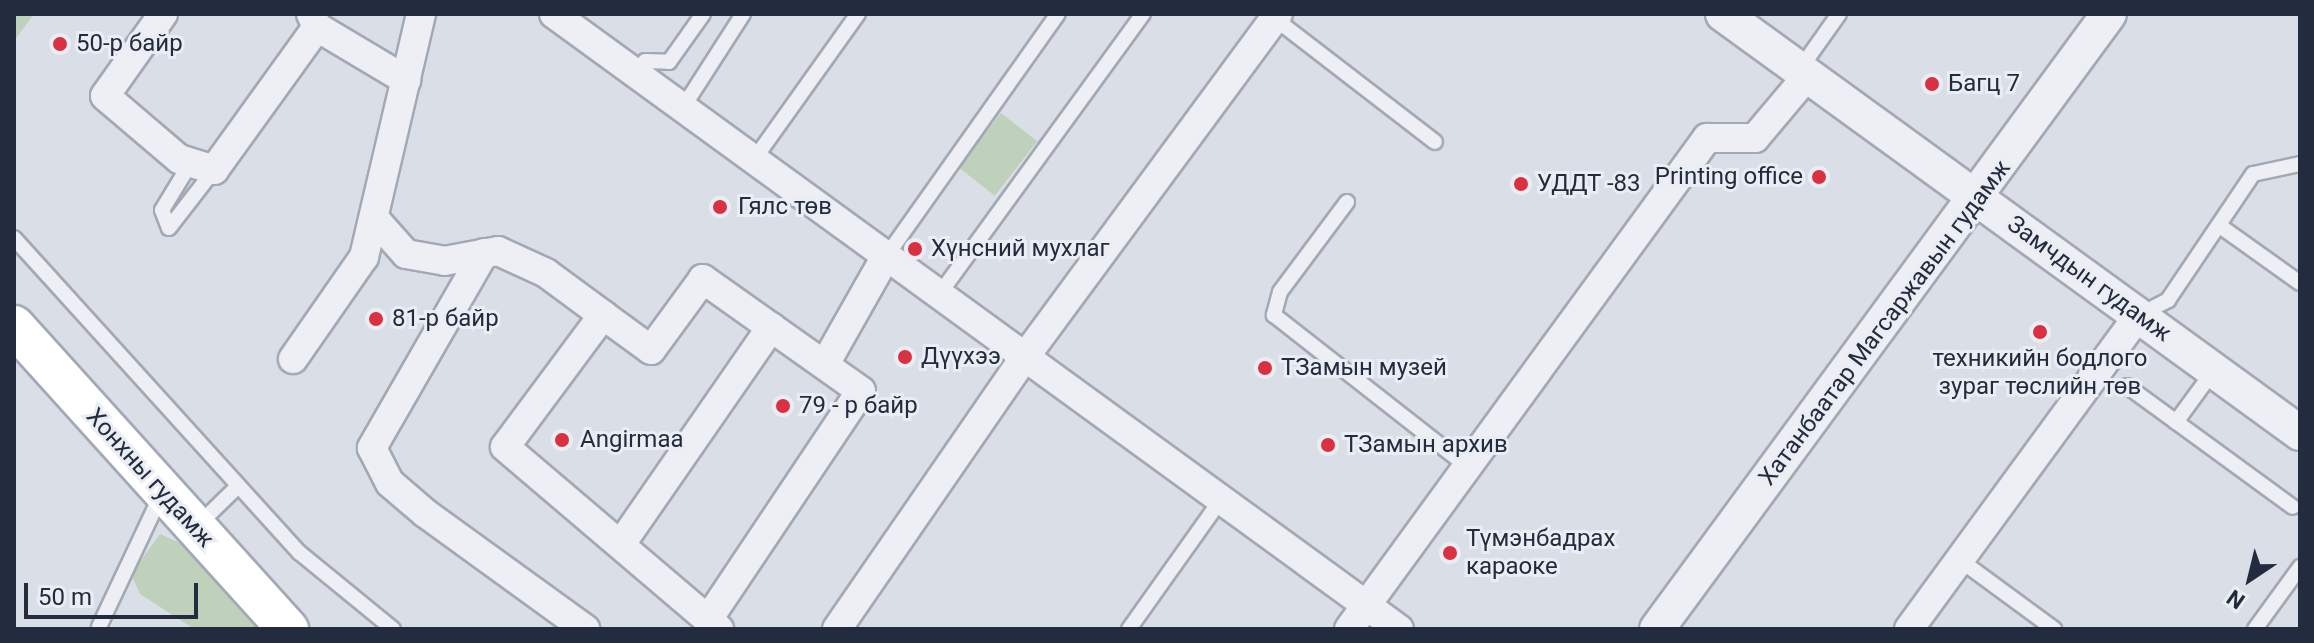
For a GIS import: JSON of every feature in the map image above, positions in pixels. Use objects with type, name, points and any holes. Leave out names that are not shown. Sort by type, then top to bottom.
[{"type":"main road","name":"Хонхны гудамж","points":[[14,326],[288,629]]},
{"type":"street","points":[[163,14],[105,96],[108,106],[202,167],[314,21],[406,80]]},
{"type":"street","points":[[293,359],[364,257],[421,14]]},
{"type":"street","points":[[554,14],[1022,361],[1399,629]]},
{"type":"street","name":"Замчдын гудамж","points":[[1723,14],[2300,433]]},
{"type":"street","name":"Хатанбаатар Магсаржавын гудамж","points":[[1657,629],[1978,198],[2109,14]]},
{"type":"street","points":[[837,629],[1022,361],[1276,16]]},
{"type":"street","points":[[1349,629],[1707,138],[1755,138],[1804,72]]},
{"type":"street","points":[[374,218],[389,241],[425,261],[484,253],[526,262],[603,315],[651,350],[703,279],[861,391],[714,624],[505,447],[603,315]]},
{"type":"street","points":[[484,253],[372,448],[390,483],[425,513],[585,629]]},
{"type":"street","points":[[825,364],[885,258]]},
{"type":"street","points":[[1909,629],[2139,315]]},
{"type":"street","points":[[621,544],[771,327]]},
{"type":"lane","points":[[635,74],[645,61],[669,62],[703,14]]},
{"type":"lane","points":[[682,109],[743,14]]},
{"type":"lane","points":[[753,161],[858,14]]},
{"type":"lane","points":[[885,258],[1058,14]]},
{"type":"lane","points":[[937,297],[1143,14]]},
{"type":"lane","points":[[1804,72],[1839,14]]},
{"type":"lane","points":[[1276,16],[1435,142]]},
{"type":"lane","points":[[2139,315],[2168,300],[2260,168],[2300,164]]},
{"type":"lane","points":[[1347,202],[1280,292],[1274,315],[1468,467]]},
{"type":"lane","points":[[2220,226],[2300,283]]},
{"type":"lane","points":[[14,238],[237,487],[323,576],[393,629]]},
{"type":"lane","points":[[2176,422],[2214,370]]},
{"type":"lane","points":[[2127,386],[2293,507]]},
{"type":"lane","points":[[195,528],[237,487]]},
{"type":"lane","points":[[100,628],[163,493]]},
{"type":"lane","points":[[1129,629],[1220,501]]},
{"type":"lane","points":[[1960,560],[2054,629]]},
{"type":"lane","points":[[2255,629],[2300,567]]},
{"type":"green space","points":[[14,14],[34,14],[14,41]]},
{"type":"green space","points":[[1001,113],[1037,141],[995,196],[959,167]]},
{"type":"green space","points":[[160,534],[180,543],[260,629],[194,629],[140,594],[131,574]]},
{"type":"place","name":"50-р байр","points":[[60,44]]},
{"type":"place","name":"Багц 7","points":[[1932,84]]},
{"type":"place","name":"Printing office","points":[[1819,177]]},
{"type":"place","name":"УДДТ -83","points":[[1521,184]]},
{"type":"place","name":"Гялс төв","points":[[720,207]]},
{"type":"place","name":"Хүнсний мухлаг","points":[[915,249]]},
{"type":"place","name":"81-р байр","points":[[376,319]]},
{"type":"place","name":"техникийн бодлого зураг төслийн төв","points":[[2040,332]]},
{"type":"place","name":"Дүүхээ","points":[[905,357]]},
{"type":"place","name":"ТЗамын музей","points":[[1265,368]]},
{"type":"place","name":"79 - р байр","points":[[783,406]]},
{"type":"place","name":"Angirmaa","points":[[562,440]]},
{"type":"place","name":"ТЗамын архив","points":[[1328,445]]},
{"type":"place","name":"Түмэнбадрах караоке","points":[[1450,553]]}]
